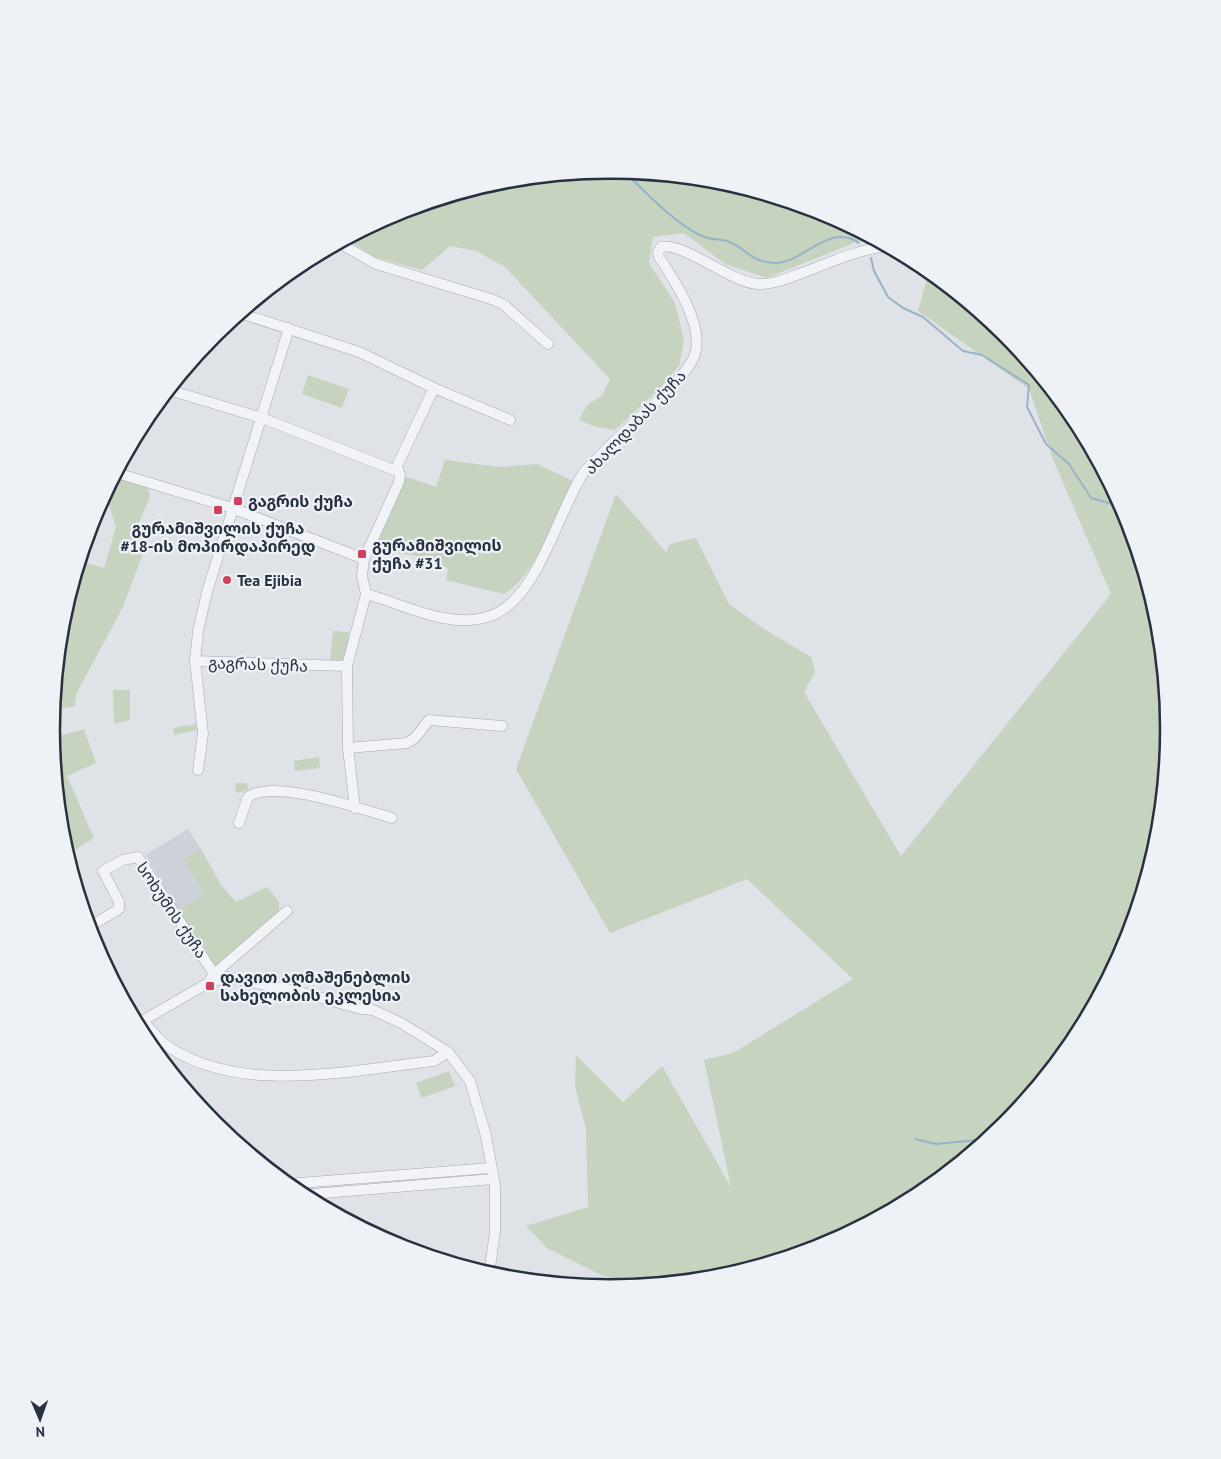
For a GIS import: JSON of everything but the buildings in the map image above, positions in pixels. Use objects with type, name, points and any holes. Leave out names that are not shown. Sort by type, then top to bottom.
[{"type":"street","points":[[345,247],[376,264],[491,298],[503,304],[548,344]]},
{"type":"street","name":"ახალდაბას ქუჩა","points":[[366,594],[441,617],[470,619],[487,617],[497,613],[505,608],[525,586],[538,568],[582,475],[609,446],[661,398],[690,365],[695,354],[697,332],[693,319],[659,257],[658,252],[661,247],[673,248],[756,284],[775,282],[876,248]]},
{"type":"street","points":[[248,316],[359,352],[434,388],[510,420]]},
{"type":"street","name":"გაგრას ქუჩა","points":[[289,328],[207,592],[198,631],[196,662],[347,666]]},
{"type":"street","points":[[355,808],[348,748],[347,666],[366,594],[362,576],[364,558],[396,491],[400,479],[397,466],[434,388]]},
{"type":"street","points":[[176,392],[262,418],[399,472]]},
{"type":"street","points":[[123,474],[232,508],[364,558]]},
{"type":"street","points":[[196,662],[204,734],[198,770]]},
{"type":"street","points":[[348,748],[407,743],[415,738],[429,720],[502,726]]},
{"type":"street","points":[[239,823],[248,797],[264,791],[304,794],[392,818]]},
{"type":"street","name":"სოხუმის ქუჩა","points":[[96,923],[119,909],[119,902],[103,871],[123,860],[138,857],[214,974],[208,983]]},
{"type":"street","points":[[214,974],[287,911]]},
{"type":"street","points":[[144,1021],[208,983],[227,977],[300,992],[361,1009],[373,1010],[401,1023],[448,1052],[470,1081],[486,1136],[495,1186],[495,1232],[490,1266]]},
{"type":"street","points":[[151,1032],[190,1059],[218,1069],[255,1075],[305,1075],[434,1061],[448,1052]]},
{"type":"street","points":[[299,1183],[396,1176],[492,1174]]},
{"type":"street","points":[[316,1194],[397,1187],[492,1174]]},
{"type":"street","points":[[396,1176],[397,1187]]},
{"type":"shaded area","points":[[188,829],[201,849],[183,859],[204,895],[177,910],[145,855]]},
{"type":"green space","points":[[574,180],[647,180],[718,190],[787,208],[862,240],[767,278],[725,264],[684,233],[653,237],[649,263],[675,303],[684,341],[679,366],[658,390],[615,430],[596,427],[579,420],[587,405],[602,396],[610,379],[505,267],[476,251],[450,246],[422,270],[374,257],[353,243],[400,221],[468,198],[503,190]]},
{"type":"green space","points":[[927,279],[946,293],[1000,340],[1024,367],[1047,394],[1087,454],[1119,519],[1132,553],[1150,622],[1156,658],[1160,693],[1161,730],[1160,766],[1156,801],[1142,872],[1132,906],[1104,973],[1087,1005],[1047,1065],[1000,1119],[946,1166],[886,1206],[821,1238],[787,1251],[718,1269],[647,1279],[616,1280],[599,1274],[547,1248],[526,1226],[588,1207],[586,1129],[575,1086],[576,1055],[623,1102],[662,1066],[731,1187],[704,1060],[733,1053],[853,979],[747,879],[610,933],[516,769],[616,494],[666,552],[670,544],[696,538],[729,604],[764,629],[811,657],[815,672],[804,692],[901,856],[1111,594],[1052,457],[1029,389],[918,311]]},
{"type":"green space","points":[[308,375],[349,389],[342,408],[302,394]]},
{"type":"green space","points":[[445,460],[499,467],[537,464],[573,481],[553,527],[536,559],[527,573],[504,594],[446,580],[448,568],[412,555],[373,549],[404,476],[436,487]]},
{"type":"green space","points":[[121,478],[147,485],[150,497],[137,527],[151,533],[121,611],[76,694],[75,706],[61,709],[65,658],[71,622],[86,563],[104,568],[116,527],[109,505]]},
{"type":"green space","points":[[333,631],[349,632],[347,652],[343,660],[330,661]]},
{"type":"green space","points":[[113,690],[130,690],[130,720],[114,724]]},
{"type":"green space","points":[[196,724],[197,730],[174,735],[173,728]]},
{"type":"green space","points":[[84,729],[96,763],[67,776],[94,838],[74,851],[65,801],[60,736]]},
{"type":"green space","points":[[319,757],[320,768],[295,771],[294,761]]},
{"type":"green space","points":[[235,783],[247,783],[248,790],[236,793]]},
{"type":"green space","points":[[201,849],[221,885],[236,902],[267,887],[279,902],[279,913],[214,967],[177,910],[204,895],[183,859]]},
{"type":"green space","points":[[449,1071],[455,1086],[422,1098],[416,1083]]},
{"type":"waterway","points":[[633,180],[664,210],[687,228],[708,238],[725,240],[759,260],[766,262],[786,261],[827,240],[837,237],[848,238],[859,243]]},
{"type":"waterway","points":[[871,258],[874,271],[888,297],[903,308],[923,317],[963,351],[982,355],[1029,385],[1027,407],[1046,444],[1069,464],[1091,498],[1112,504]]},
{"type":"waterway","points":[[915,1139],[936,1144],[976,1140]]},
{"type":"place","name":"გაგრის ქუჩა","points":[[238,501]]},
{"type":"place","name":"გურამიშვილის ქუჩა #18-ის მოპირდაპირედ","points":[[218,510]]},
{"type":"place","name":"გურამიშვილის ქუჩა #31","points":[[362,554]]},
{"type":"place","name":"Tea Ejibia","points":[[227,580]]},
{"type":"place","name":"დავით აღმაშენებლის სახელობის ეკლესია","points":[[210,986]]}]
